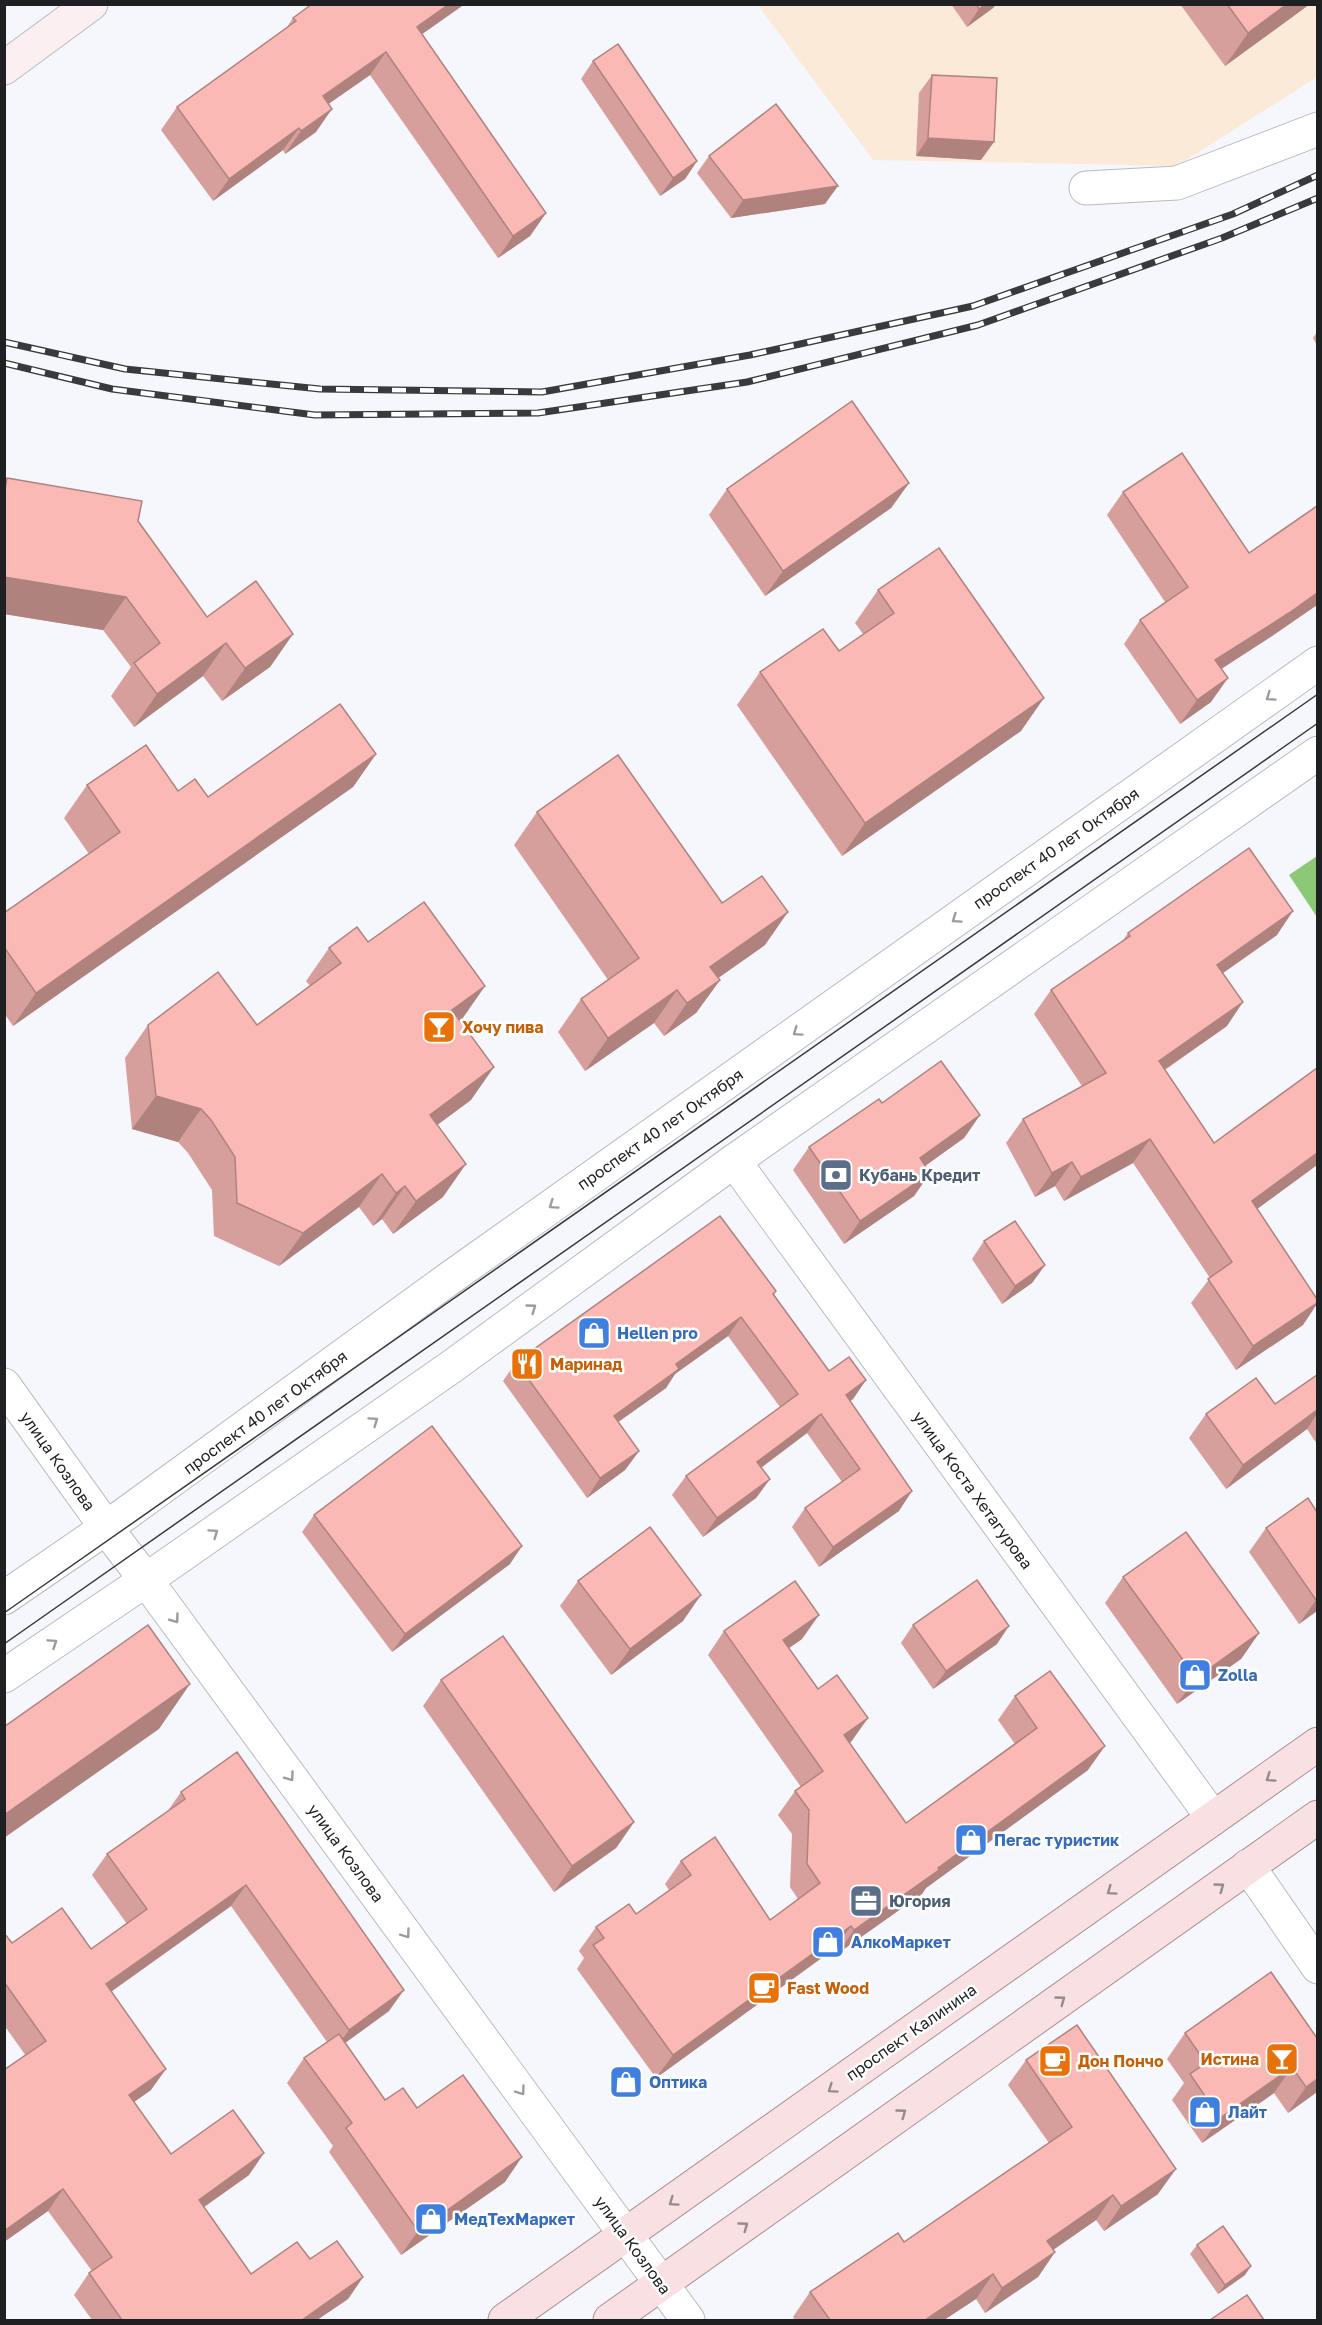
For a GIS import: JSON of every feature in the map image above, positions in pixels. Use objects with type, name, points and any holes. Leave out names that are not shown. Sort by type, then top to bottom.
[{"type":"main road","points":[[4,68],[91,4]]},
{"type":"main road","name":"проспект Калинина","points":[[505,2320],[1317,1744]]},
{"type":"main road","points":[[610,2320],[1317,1817]]},
{"type":"street","points":[[1086,188],[1177,183],[1317,129]]},
{"type":"street","name":"проспект 40 лет Октября","points":[[4,1598],[106,1528],[450,1278],[1317,663]]},
{"type":"street","points":[[4,1676],[451,1367],[734,1161],[1317,753]]},
{"type":"street","name":"улица Коста Хетагурова","points":[[734,1161],[1213,1818]]},
{"type":"street","name":"улица Козлова","points":[[4,1385],[106,1528],[688,2320]]},
{"type":"street","points":[[1248,1866],[1317,1967]]},
{"type":"shaded area","points":[[758,5],[1317,5],[1317,77],[1177,166],[873,160]]},
{"type":"green space","points":[[1317,856],[1317,917],[1289,875]]},
{"type":"building","points":[[312,4],[449,4],[417,27],[546,213],[513,236],[386,52],[323,96],[332,109],[301,131],[299,128],[229,179],[177,107],[296,21],[293,18]]},
{"type":"building","points":[[976,4],[986,4],[979,9]]},
{"type":"building","points":[[1227,4],[1287,4],[1248,33]]},
{"type":"building","points":[[618,44],[697,161],[673,178],[593,61]]},
{"type":"building","points":[[932,75],[997,78],[994,142],[928,138]]},
{"type":"building","points":[[776,104],[838,186],[743,200],[709,156]]},
{"type":"building","points":[[852,401],[909,483],[783,571],[727,489]]},
{"type":"building","points":[[1182,453],[1249,553],[1317,506],[1317,593],[1215,660],[1228,678],[1197,700],[1140,620],[1188,587],[1123,492]]},
{"type":"building","points":[[7,478],[142,501],[138,521],[207,617],[256,581],[293,634],[245,668],[226,643],[157,694],[134,663],[160,643],[126,597],[4,577],[4,495]]},
{"type":"building","points":[[939,548],[1044,698],[865,823],[760,672],[823,629],[839,651],[894,613],[878,590]]},
{"type":"building","points":[[340,704],[376,754],[36,993],[4,947],[4,913],[120,832],[87,785],[146,745],[178,791],[195,779],[208,797]]},
{"type":"building","points":[[618,755],[722,903],[762,876],[788,912],[710,967],[720,980],[687,1003],[677,990],[608,1038],[581,999],[639,958],[537,812]]},
{"type":"building","points":[[1249,848],[1293,911],[1217,965],[1243,1002],[1159,1061],[1214,1143],[1317,1068],[1317,1153],[1252,1201],[1317,1299],[1317,1303],[1253,1346],[1208,1279],[1232,1262],[1150,1139],[1081,1177],[1072,1162],[1052,1173],[1023,1119],[1106,1073],[1051,990],[1130,936],[1128,933]]},
{"type":"building","points":[[424,902],[485,986],[452,1010],[494,1067],[430,1115],[466,1164],[416,1201],[405,1186],[396,1193],[382,1174],[303,1233],[237,1203],[235,1157],[211,1120],[201,1109],[156,1096],[148,1025],[218,972],[257,1025],[341,963],[329,948],[357,927],[368,942]]},
{"type":"building","points":[[941,1061],[980,1115],[920,1158],[930,1173],[860,1221],[809,1147],[879,1099],[882,1103]]},
{"type":"building","points":[[720,1216],[776,1291],[773,1294],[829,1371],[849,1357],[866,1380],[846,1395],[912,1491],[833,1547],[805,1508],[860,1469],[821,1414],[757,1462],[770,1479],[717,1518],[686,1476],[798,1394],[741,1317],[676,1364],[679,1369],[614,1416],[639,1451],[600,1478],[516,1362]]},
{"type":"building","points":[[1015,1221],[1045,1265],[1015,1286],[984,1241]]},
{"type":"building","points":[[1317,1375],[1317,1410],[1243,1465],[1206,1414],[1256,1378],[1275,1404]]},
{"type":"building","points":[[432,1426],[522,1546],[405,1634],[314,1515]]},
{"type":"building","points":[[1308,1498],[1317,1512],[1316,1600],[1266,1528]]},
{"type":"building","points":[[650,1527],[701,1595],[630,1649],[578,1581]]},
{"type":"building","points":[[1186,1532],[1259,1633],[1196,1678],[1123,1577]]},
{"type":"building","points":[[977,1580],[1009,1626],[946,1671],[913,1625]]},
{"type":"building","points":[[795,1581],[819,1615],[783,1640],[818,1689],[837,1675],[868,1718],[844,1735],[906,1823],[1037,1728],[1015,1696],[1050,1671],[1105,1746],[938,1868],[939,1870],[854,1930],[851,1926],[673,2055],[593,1945],[604,1938],[596,1927],[629,1904],[636,1914],[691,1875],[681,1861],[715,1837],[770,1920],[820,1883],[807,1864],[809,1810],[795,1791],[823,1771],[724,1631]]},
{"type":"building","points":[[148,1625],[190,1684],[4,1815],[4,1727]]},
{"type":"building","points":[[503,1636],[634,1822],[572,1866],[441,1680]]},
{"type":"building","points":[[237,1752],[404,1990],[349,2030],[246,1885],[106,1984],[166,2069],[129,2095],[171,2154],[233,2110],[264,2153],[199,2200],[251,2274],[297,2242],[310,2259],[337,2241],[363,2277],[302,2320],[122,2320],[89,2273],[112,2257],[63,2189],[4,2231],[4,2070],[46,2041],[4,1982],[4,1933],[12,1943],[62,1908],[91,1949],[147,1909],[107,1854],[185,1799],[181,1792]]},
{"type":"building","points":[[1271,1972],[1317,2038],[1317,2079],[1306,2087],[1292,2067],[1220,2118],[1190,2074],[1206,2063],[1185,2033]]},
{"type":"building","points":[[1077,2025],[1176,2169],[1121,2206],[1113,2195],[1047,2241],[1055,2252],[1002,2288],[993,2274],[925,2320],[830,2320],[810,2292],[898,2233],[904,2242],[1072,2127],[1026,2060]]},
{"type":"building","points":[[339,2034],[385,2100],[403,2088],[417,2108],[463,2075],[522,2157],[418,2231],[346,2128],[352,2123],[304,2058]]},
{"type":"building","points":[[1223,2226],[1251,2266],[1225,2285],[1197,2245]]},
{"type":"building","points":[[1247,2295],[1264,2320],[1210,2320]]},
{"type":"tram line","points":[[4,1613],[1318,694]]},
{"type":"tram line","points":[[4,1644],[1318,723]]},
{"type":"railway","points":[[4,342],[125,369],[320,389],[542,392],[750,355],[973,306],[1233,214],[1318,175]]},
{"type":"railway","points":[[4,363],[112,389],[315,415],[538,413],[747,382],[978,325],[1222,238],[1318,198]]},
{"type":"place","name":"Хочу пива","points":[[439,1027]]},
{"type":"place","name":"Кубань Кредит","points":[[836,1175]]},
{"type":"place","name":"Hellen pro","points":[[594,1333]]},
{"type":"place","name":"Маринад","points":[[527,1364]]},
{"type":"place","name":"Zolla","points":[[1195,1675]]},
{"type":"place","name":"Пегас туристик","points":[[971,1840]]},
{"type":"place","name":"Югория","points":[[866,1901]]},
{"type":"place","name":"АлкоМаркет","points":[[828,1942]]},
{"type":"place","name":"Fast Wood","points":[[764,1988]]},
{"type":"place","name":"Истина","points":[[1282,2059]]},
{"type":"place","name":"Дон Пончо","points":[[1055,2061]]},
{"type":"place","name":"Оптика","points":[[626,2082]]},
{"type":"place","name":"Лайт","points":[[1205,2112]]},
{"type":"place","name":"МедТехМаркет","points":[[431,2219]]}]
